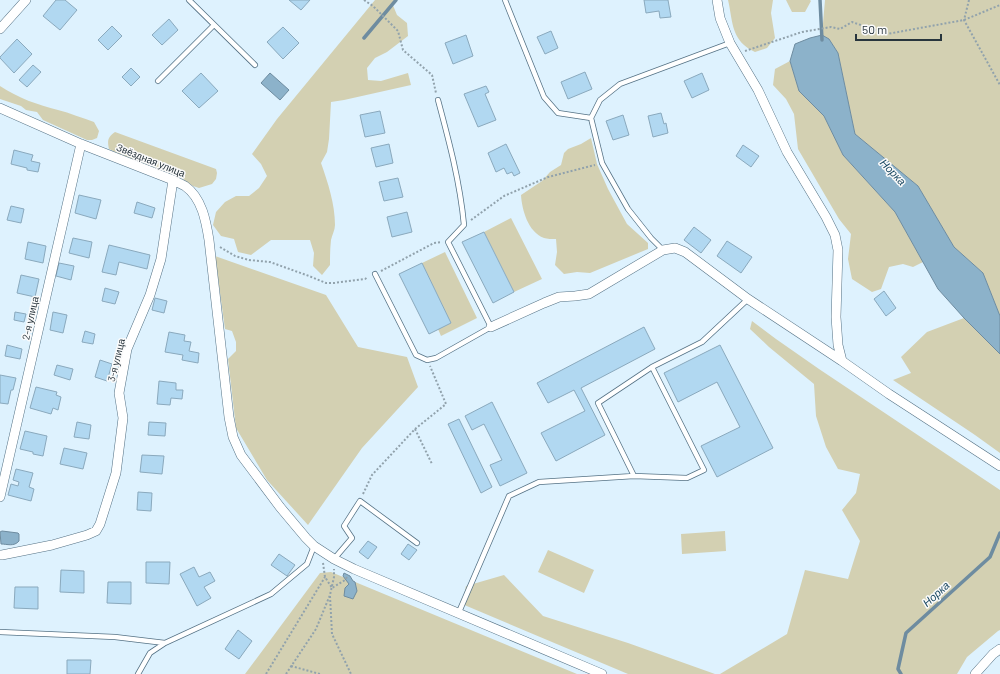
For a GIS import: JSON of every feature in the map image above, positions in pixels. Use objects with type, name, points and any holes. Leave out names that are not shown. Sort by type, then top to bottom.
[{"type":"street","points":[[0,29],[26,0]]},
{"type":"street","points":[[717,0],[720,18],[730,43],[758,90],[787,152],[826,217],[835,235],[838,250],[836,317],[838,345],[842,361]]},
{"type":"street","name":"Звёздная улица","points":[[0,108],[82,144],[173,180],[185,186],[194,195],[206,220],[232,437],[241,455],[280,507],[306,538],[334,559],[602,674]]},
{"type":"street","name":"2-я улица","points":[[0,497],[82,144]]},
{"type":"street","name":"3-я улица","points":[[0,555],[52,545],[87,535],[96,531],[100,524],[116,473],[123,418],[119,393],[127,349],[150,295],[160,259],[173,180]]},
{"type":"street","points":[[491,327],[544,303],[559,298],[589,294],[663,250],[675,248],[685,252],[748,299],[889,394],[1000,466]]},
{"type":"street","points":[[975,674],[993,654],[1000,649]]},
{"type":"lane","points":[[189,0],[255,65]]},
{"type":"lane","points":[[505,0],[544,97],[558,113],[591,118]]},
{"type":"lane","points":[[158,81],[214,25]]},
{"type":"lane","points":[[663,250],[651,238],[628,209],[602,163],[591,118],[600,100],[620,84],[730,43]]},
{"type":"lane","points":[[375,274],[416,355],[427,360],[436,358],[491,327],[448,242],[464,224],[463,206],[456,168],[438,100]]},
{"type":"lane","points":[[634,476],[598,402],[652,367],[702,342],[748,299]]},
{"type":"lane","points":[[459,612],[509,496],[538,482],[634,476],[687,478],[704,470],[652,367]]},
{"type":"lane","points":[[334,559],[352,538],[344,526],[360,500],[417,543]]},
{"type":"lane","points":[[138,674],[150,653],[165,643],[271,594],[307,564],[318,548]]},
{"type":"lane","points":[[0,632],[116,637],[165,643]]},
{"type":"path","points":[[364,0],[373,6],[398,31],[403,50],[432,75],[438,100]]},
{"type":"path","points":[[969,0],[964,20],[1000,85]]},
{"type":"path","points":[[736,54],[802,32],[831,27],[840,29],[852,22],[887,34],[964,20],[1000,5]]},
{"type":"path","points":[[464,224],[504,196],[548,177],[602,163]]},
{"type":"path","points":[[209,240],[235,256],[249,260],[270,262],[326,283],[365,279],[434,243],[448,242]]},
{"type":"path","points":[[360,500],[372,475],[415,429],[446,404],[427,360]]},
{"type":"path","points":[[415,429],[432,464]]},
{"type":"path","points":[[318,548],[325,577],[332,588]]},
{"type":"path","points":[[286,674],[316,629],[332,588],[334,577],[334,559]]},
{"type":"path","points":[[266,674],[325,577]]},
{"type":"path","points":[[332,588],[345,580]]},
{"type":"path","points":[[330,595],[332,634],[352,674]]},
{"type":"path","points":[[292,666],[320,674]]},
{"type":"shaded area","points":[[375,0],[394,0],[392,3],[397,15],[407,23],[408,36],[387,52],[375,58],[367,68],[368,80],[381,81],[408,73],[411,85],[331,102],[327,152],[321,163],[331,194],[335,217],[335,227],[331,238],[330,265],[322,275],[313,266],[314,253],[310,240],[271,240],[251,255],[238,252],[234,239],[221,236],[213,225],[216,212],[225,202],[236,196],[249,196],[259,188],[267,176],[261,164],[252,154],[277,119]]},
{"type":"shaded area","points":[[728,0],[773,0],[771,13],[775,38],[767,48],[755,52],[746,47],[740,40],[734,30]]},
{"type":"shaded area","points":[[786,0],[811,1],[805,12],[792,12]]},
{"type":"shaded area","points":[[825,0],[1000,0],[1000,316],[983,273],[954,247],[918,186],[855,134],[838,53],[829,39],[822,35]]},
{"type":"shaded area","points":[[790,61],[799,91],[824,116],[843,155],[895,212],[923,262],[913,267],[903,264],[889,267],[881,289],[872,292],[852,279],[848,259],[851,234],[839,219],[798,149],[794,114],[786,99],[773,85],[775,69]]},
{"type":"shaded area","points":[[0,86],[28,101],[94,122],[99,131],[97,138],[87,140],[43,120],[37,112],[26,110],[21,106],[0,99]]},
{"type":"shaded area","points":[[115,132],[216,169],[216,179],[212,184],[199,188],[193,186],[180,177],[117,153],[109,149],[108,143],[109,137]]},
{"type":"shaded area","points":[[591,138],[597,164],[608,189],[627,224],[648,243],[648,249],[590,273],[577,272],[564,274],[555,265],[557,252],[556,239],[548,239],[538,235],[530,226],[524,214],[521,195],[542,181],[550,172],[561,165],[564,153],[568,149]]},
{"type":"shaded area","points":[[511,218],[542,279],[514,292],[484,232]]},
{"type":"shaded area","points":[[445,252],[477,318],[441,336],[438,329],[451,323],[422,263]]},
{"type":"shaded area","points":[[215,256],[326,295],[358,347],[407,357],[418,387],[362,448],[308,525],[267,480],[236,428],[228,359],[236,351],[236,342],[232,331],[225,329]]},
{"type":"shaded area","points":[[964,318],[1000,354],[1000,453],[893,380],[911,373],[901,357],[927,332]]},
{"type":"shaded area","points":[[752,321],[819,369],[1000,490],[1000,630],[967,657],[957,674],[720,674],[787,634],[805,570],[848,579],[860,541],[842,510],[856,493],[860,474],[838,469],[826,447],[816,416],[814,384],[769,347],[750,329]]},
{"type":"shaded area","points":[[725,531],[726,551],[682,554],[681,534]]},
{"type":"shaded area","points":[[548,550],[594,570],[584,593],[538,572]]},
{"type":"shaded area","points":[[331,572],[577,674],[245,674],[320,573]]},
{"type":"shaded area","points":[[504,575],[543,616],[628,643],[715,674],[628,674],[462,604],[466,586]]},
{"type":"water","points":[[822,35],[829,39],[838,53],[855,134],[918,186],[954,247],[983,273],[1000,316],[1000,354],[964,318],[938,289],[895,212],[843,155],[824,116],[799,91],[790,61],[795,44]]},
{"type":"water","points":[[270,73],[289,90],[280,100],[261,83]]},
{"type":"water","points":[[0,532],[18,533],[19,541],[13,545],[1,544]]},
{"type":"water","points":[[344,573],[350,576],[355,582],[357,591],[353,599],[344,596],[345,588],[349,584],[343,576]]},
{"type":"building","points":[[56,0],[65,0],[77,10],[60,30],[43,16]]},
{"type":"building","points":[[289,0],[310,0],[301,10]]},
{"type":"building","points":[[644,0],[668,0],[671,17],[660,18],[659,11],[646,13]]},
{"type":"building","points":[[169,19],[178,30],[162,45],[152,35]]},
{"type":"building","points":[[112,26],[122,36],[108,50],[98,40]]},
{"type":"building","points":[[283,27],[299,43],[283,59],[267,42]]},
{"type":"building","points":[[551,31],[558,48],[545,54],[537,37]]},
{"type":"building","points":[[466,35],[473,56],[453,64],[445,43]]},
{"type":"building","points":[[17,39],[32,54],[14,73],[0,57]]},
{"type":"building","points":[[33,65],[41,72],[27,87],[19,80]]},
{"type":"building","points":[[131,68],[140,77],[131,86],[122,77]]},
{"type":"building","points":[[585,72],[592,89],[568,99],[561,82]]},
{"type":"building","points":[[201,73],[218,91],[199,108],[182,91]]},
{"type":"building","points":[[702,73],[709,90],[692,98],[684,81]]},
{"type":"building","points":[[486,86],[489,92],[485,94],[496,120],[478,127],[464,94]]},
{"type":"building","points":[[380,111],[385,133],[365,137],[360,115]]},
{"type":"building","points":[[661,113],[664,124],[666,123],[668,133],[653,137],[648,116]]},
{"type":"building","points":[[623,115],[629,135],[613,140],[606,121]]},
{"type":"building","points":[[389,144],[393,163],[376,167],[371,148]]},
{"type":"building","points":[[506,144],[520,173],[514,176],[512,172],[507,174],[504,168],[496,172],[488,153]]},
{"type":"building","points":[[743,145],[759,156],[751,167],[736,156]]},
{"type":"building","points":[[14,150],[33,155],[31,161],[40,163],[38,172],[27,170],[27,168],[11,164]]},
{"type":"building","points":[[398,178],[403,197],[384,201],[379,182]]},
{"type":"building","points":[[79,195],[101,200],[96,219],[75,213]]},
{"type":"building","points":[[137,202],[155,208],[152,218],[134,213]]},
{"type":"building","points":[[11,206],[24,209],[21,223],[7,220]]},
{"type":"building","points":[[407,212],[412,232],[392,237],[387,217]]},
{"type":"building","points":[[694,227],[711,240],[701,253],[684,240]]},
{"type":"building","points":[[484,232],[514,292],[493,303],[462,242]]},
{"type":"building","points":[[73,238],[92,242],[89,258],[69,253]]},
{"type":"building","points":[[727,241],[752,257],[741,273],[717,256]]},
{"type":"building","points":[[28,242],[46,246],[43,263],[25,259]]},
{"type":"building","points":[[109,245],[150,255],[147,269],[119,262],[116,275],[102,272]]},
{"type":"building","points":[[59,263],[74,266],[71,280],[56,276]]},
{"type":"building","points":[[422,263],[451,323],[429,334],[399,274]]},
{"type":"building","points":[[21,275],[39,279],[35,297],[17,293]]},
{"type":"building","points":[[105,288],[119,292],[115,304],[102,301]]},
{"type":"building","points":[[884,291],[896,308],[886,316],[874,299]]},
{"type":"building","points":[[155,298],[167,301],[164,313],[152,310]]},
{"type":"building","points":[[15,312],[26,314],[24,322],[14,320]]},
{"type":"building","points":[[53,312],[67,315],[63,333],[50,330]]},
{"type":"building","points":[[644,327],[655,349],[581,388],[605,435],[556,461],[541,433],[585,411],[574,390],[548,403],[537,383]]},
{"type":"building","points":[[85,331],[95,334],[93,344],[82,342]]},
{"type":"building","points":[[169,332],[185,335],[184,341],[191,342],[189,351],[199,353],[198,363],[182,360],[183,355],[165,352]]},
{"type":"building","points":[[7,345],[22,349],[20,359],[5,356]]},
{"type":"building","points":[[720,345],[773,448],[717,477],[701,446],[740,427],[717,382],[678,402],[664,373]]},
{"type":"building","points":[[100,360],[112,364],[107,381],[95,377]]},
{"type":"building","points":[[57,365],[73,369],[70,380],[54,375]]},
{"type":"building","points":[[0,375],[16,378],[13,390],[11,390],[8,404],[0,403]]},
{"type":"building","points":[[159,381],[176,383],[176,390],[183,390],[182,399],[171,398],[170,405],[157,404]]},
{"type":"building","points":[[36,387],[57,392],[56,395],[61,397],[58,410],[53,408],[51,414],[30,408]]},
{"type":"building","points":[[492,402],[527,473],[500,486],[490,465],[502,460],[484,424],[472,430],[465,416]]},
{"type":"building","points":[[459,419],[492,487],[481,493],[448,424]]},
{"type":"building","points":[[77,422],[91,425],[89,439],[74,437]]},
{"type":"building","points":[[149,422],[166,423],[165,436],[148,435]]},
{"type":"building","points":[[25,431],[47,436],[43,456],[20,449]]},
{"type":"building","points":[[64,448],[87,453],[83,469],[60,464]]},
{"type":"building","points":[[142,455],[164,456],[162,474],[140,472]]},
{"type":"building","points":[[16,469],[33,473],[29,487],[34,489],[31,501],[8,495],[11,484],[18,486],[19,482],[13,480]]},
{"type":"building","points":[[138,492],[152,493],[151,511],[137,510]]},
{"type":"building","points":[[368,541],[377,547],[368,559],[359,552]]},
{"type":"building","points":[[408,544],[417,550],[409,560],[401,554]]},
{"type":"building","points":[[279,554],[295,565],[287,576],[271,565]]},
{"type":"building","points":[[146,562],[170,562],[169,584],[146,583]]},
{"type":"building","points":[[194,567],[199,577],[210,572],[215,581],[204,587],[211,598],[197,606],[180,574]]},
{"type":"building","points":[[61,570],[84,571],[84,593],[60,592]]},
{"type":"building","points":[[108,582],[131,582],[131,604],[107,603]]},
{"type":"building","points":[[15,587],[38,587],[38,609],[14,608]]},
{"type":"building","points":[[238,630],[252,641],[239,659],[225,649]]},
{"type":"building","points":[[67,660],[91,660],[90,674],[67,674]]},
{"type":"waterway","points":[[364,38],[396,0]]},
{"type":"waterway","name":"Норка","points":[[820,0],[822,40]]},
{"type":"waterway","name":"Норка","points":[[901,674],[898,669],[906,633],[990,557],[1000,533]]}]
